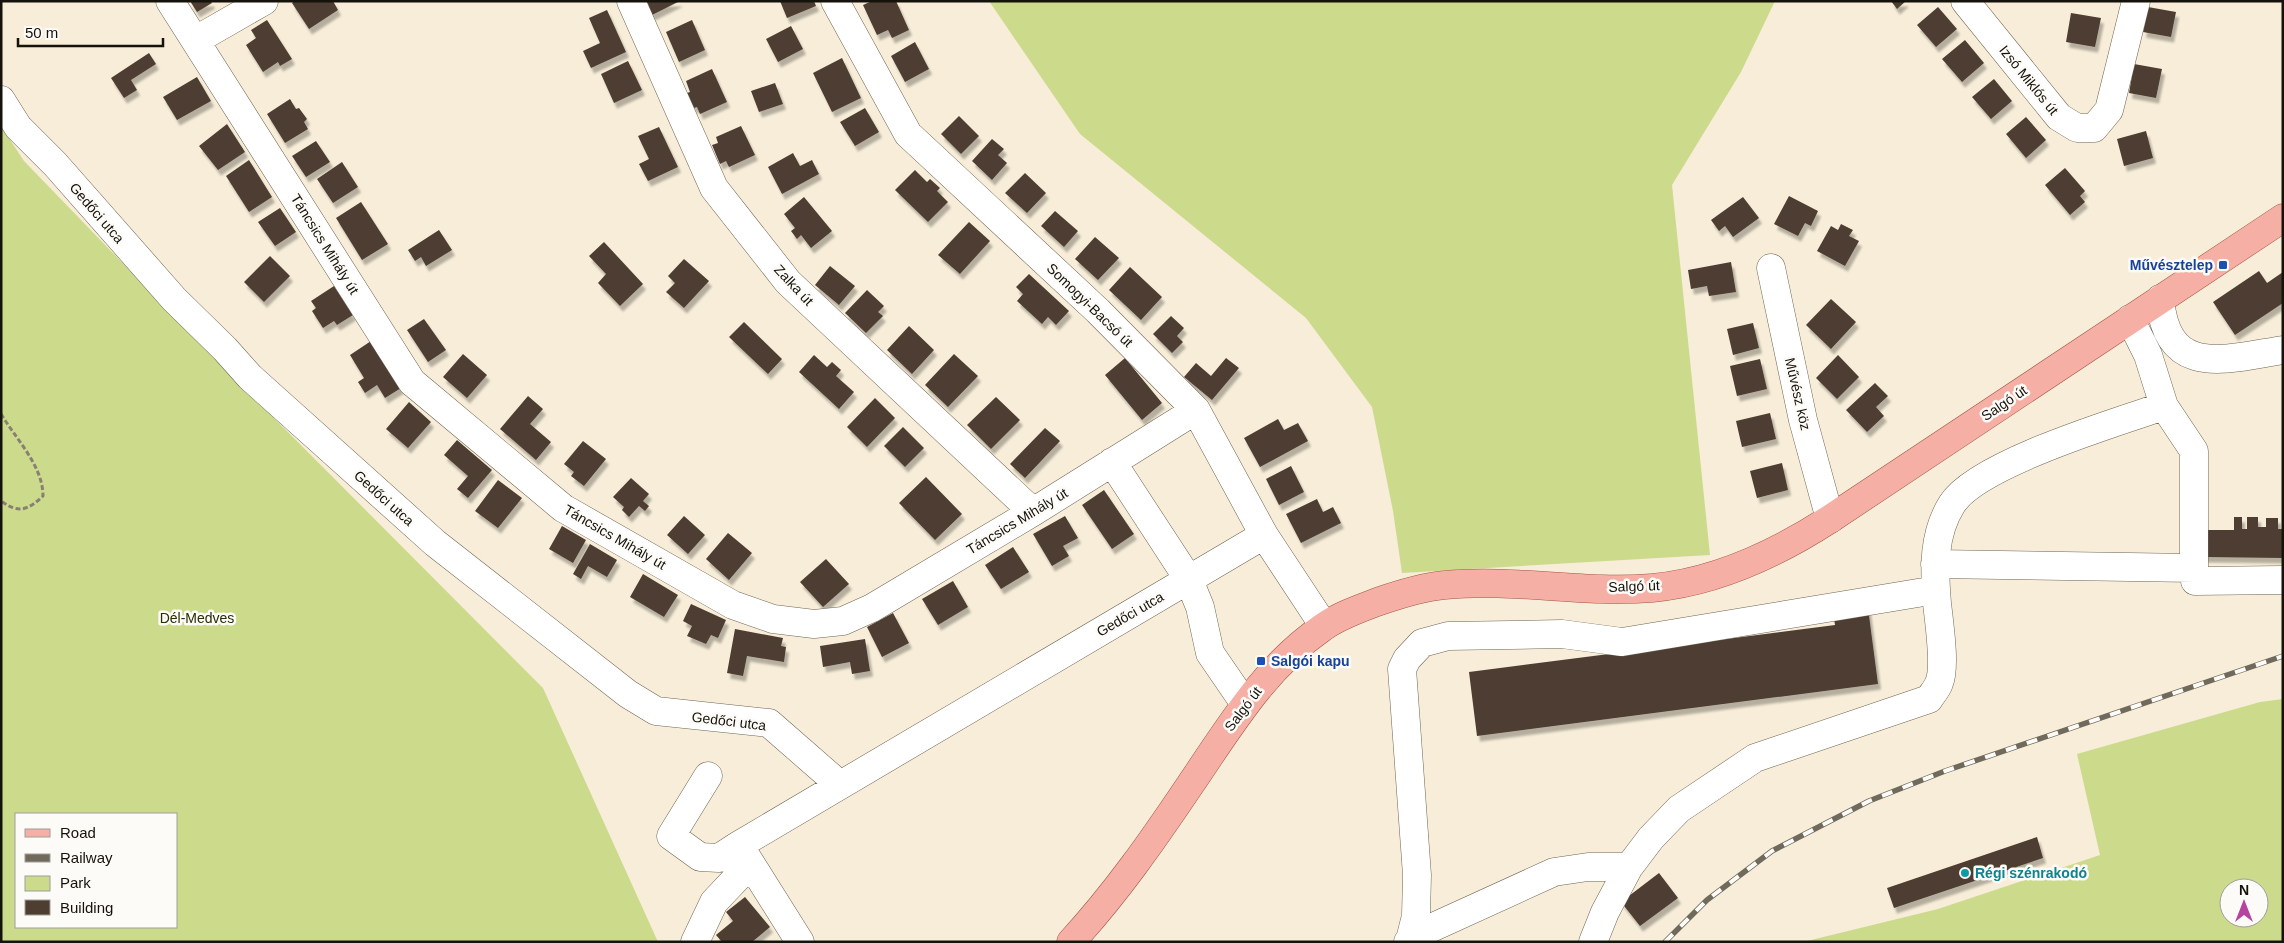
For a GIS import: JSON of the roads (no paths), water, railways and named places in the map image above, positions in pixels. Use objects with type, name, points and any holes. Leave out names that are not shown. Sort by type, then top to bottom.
[{"type":"main road","name":"Salgó út","points":[[1071,942],[1135,866],[1245,704],[1286,656],[1324,626],[1359,608],[1408,591],[1444,585],[1480,583],[1652,588],[1716,575],[1765,558],[1830,519],[2283,218]]},
{"type":"street","name":"Táncsics Mihály út","points":[[170,1],[412,382],[563,508],[733,605],[773,619],[814,624],[843,621],[872,608],[1033,512],[1196,410]]},
{"type":"street","points":[[196,40],[264,1]]},
{"type":"street","name":"Zalka út","points":[[631,1],[714,188],[788,282],[1033,512]]},
{"type":"street","name":"Somogyi-Bacsó út","points":[[835,1],[908,134],[1098,311],[1196,410],[1264,536],[1324,626]]},
{"type":"street","name":"Izsó Miklós út","points":[[1965,1],[2060,117],[2077,128],[2094,128],[2110,110],[2136,1]]},
{"type":"street","name":"Gedőci utca","points":[[1,100],[18,127],[55,164],[174,299],[225,349],[250,377],[435,543],[628,694],[656,712],[770,723],[840,785]]},
{"type":"street","name":"Művész köz","points":[[1770,268],[1803,420],[1830,519]]},
{"type":"street","points":[[2160,299],[2161,318],[2168,335],[2182,351],[2197,358],[2207,360],[2228,359],[2283,350]]},
{"type":"street","points":[[2130,319],[2148,355],[2164,406],[2194,451],[2195,581],[2283,580]]},
{"type":"street","points":[[1594,942],[1605,912],[1629,867],[1651,838],[1679,809],[1755,758],[1929,699],[1940,683],[1941,649],[1936,577],[1938,538],[1945,518],[1963,490],[1978,479],[2063,442],[2164,406]]},
{"type":"street","points":[[1112,462],[1189,580],[1200,607],[1210,653],[1245,704]]},
{"type":"street","name":"Gedőci utca","points":[[708,776],[672,836],[700,857],[749,862],[840,785],[1264,536]]},
{"type":"street","points":[[1629,867],[1564,869],[1445,933],[1409,941],[1416,916],[1416,875],[1402,670],[1414,650],[1422,643],[1448,636],[1562,634],[1622,642],[1936,577],[2194,568]]},
{"type":"street","points":[[695,942],[714,902],[749,862],[800,942]]},
{"type":"railway","points":[[1665,942],[1707,900],[1772,851],[1869,801],[1945,771],[2283,656]]},
{"type":"place","name":"Művésztelep","points":[[2223,265]]},
{"type":"place","name":"Salgói kapu","points":[[1261,661]]},
{"type":"place","name":"Régi szénrakodó","points":[[1965,873]]},
{"type":"park label","name":"Dél-Medves","points":[[197,618]]}]
